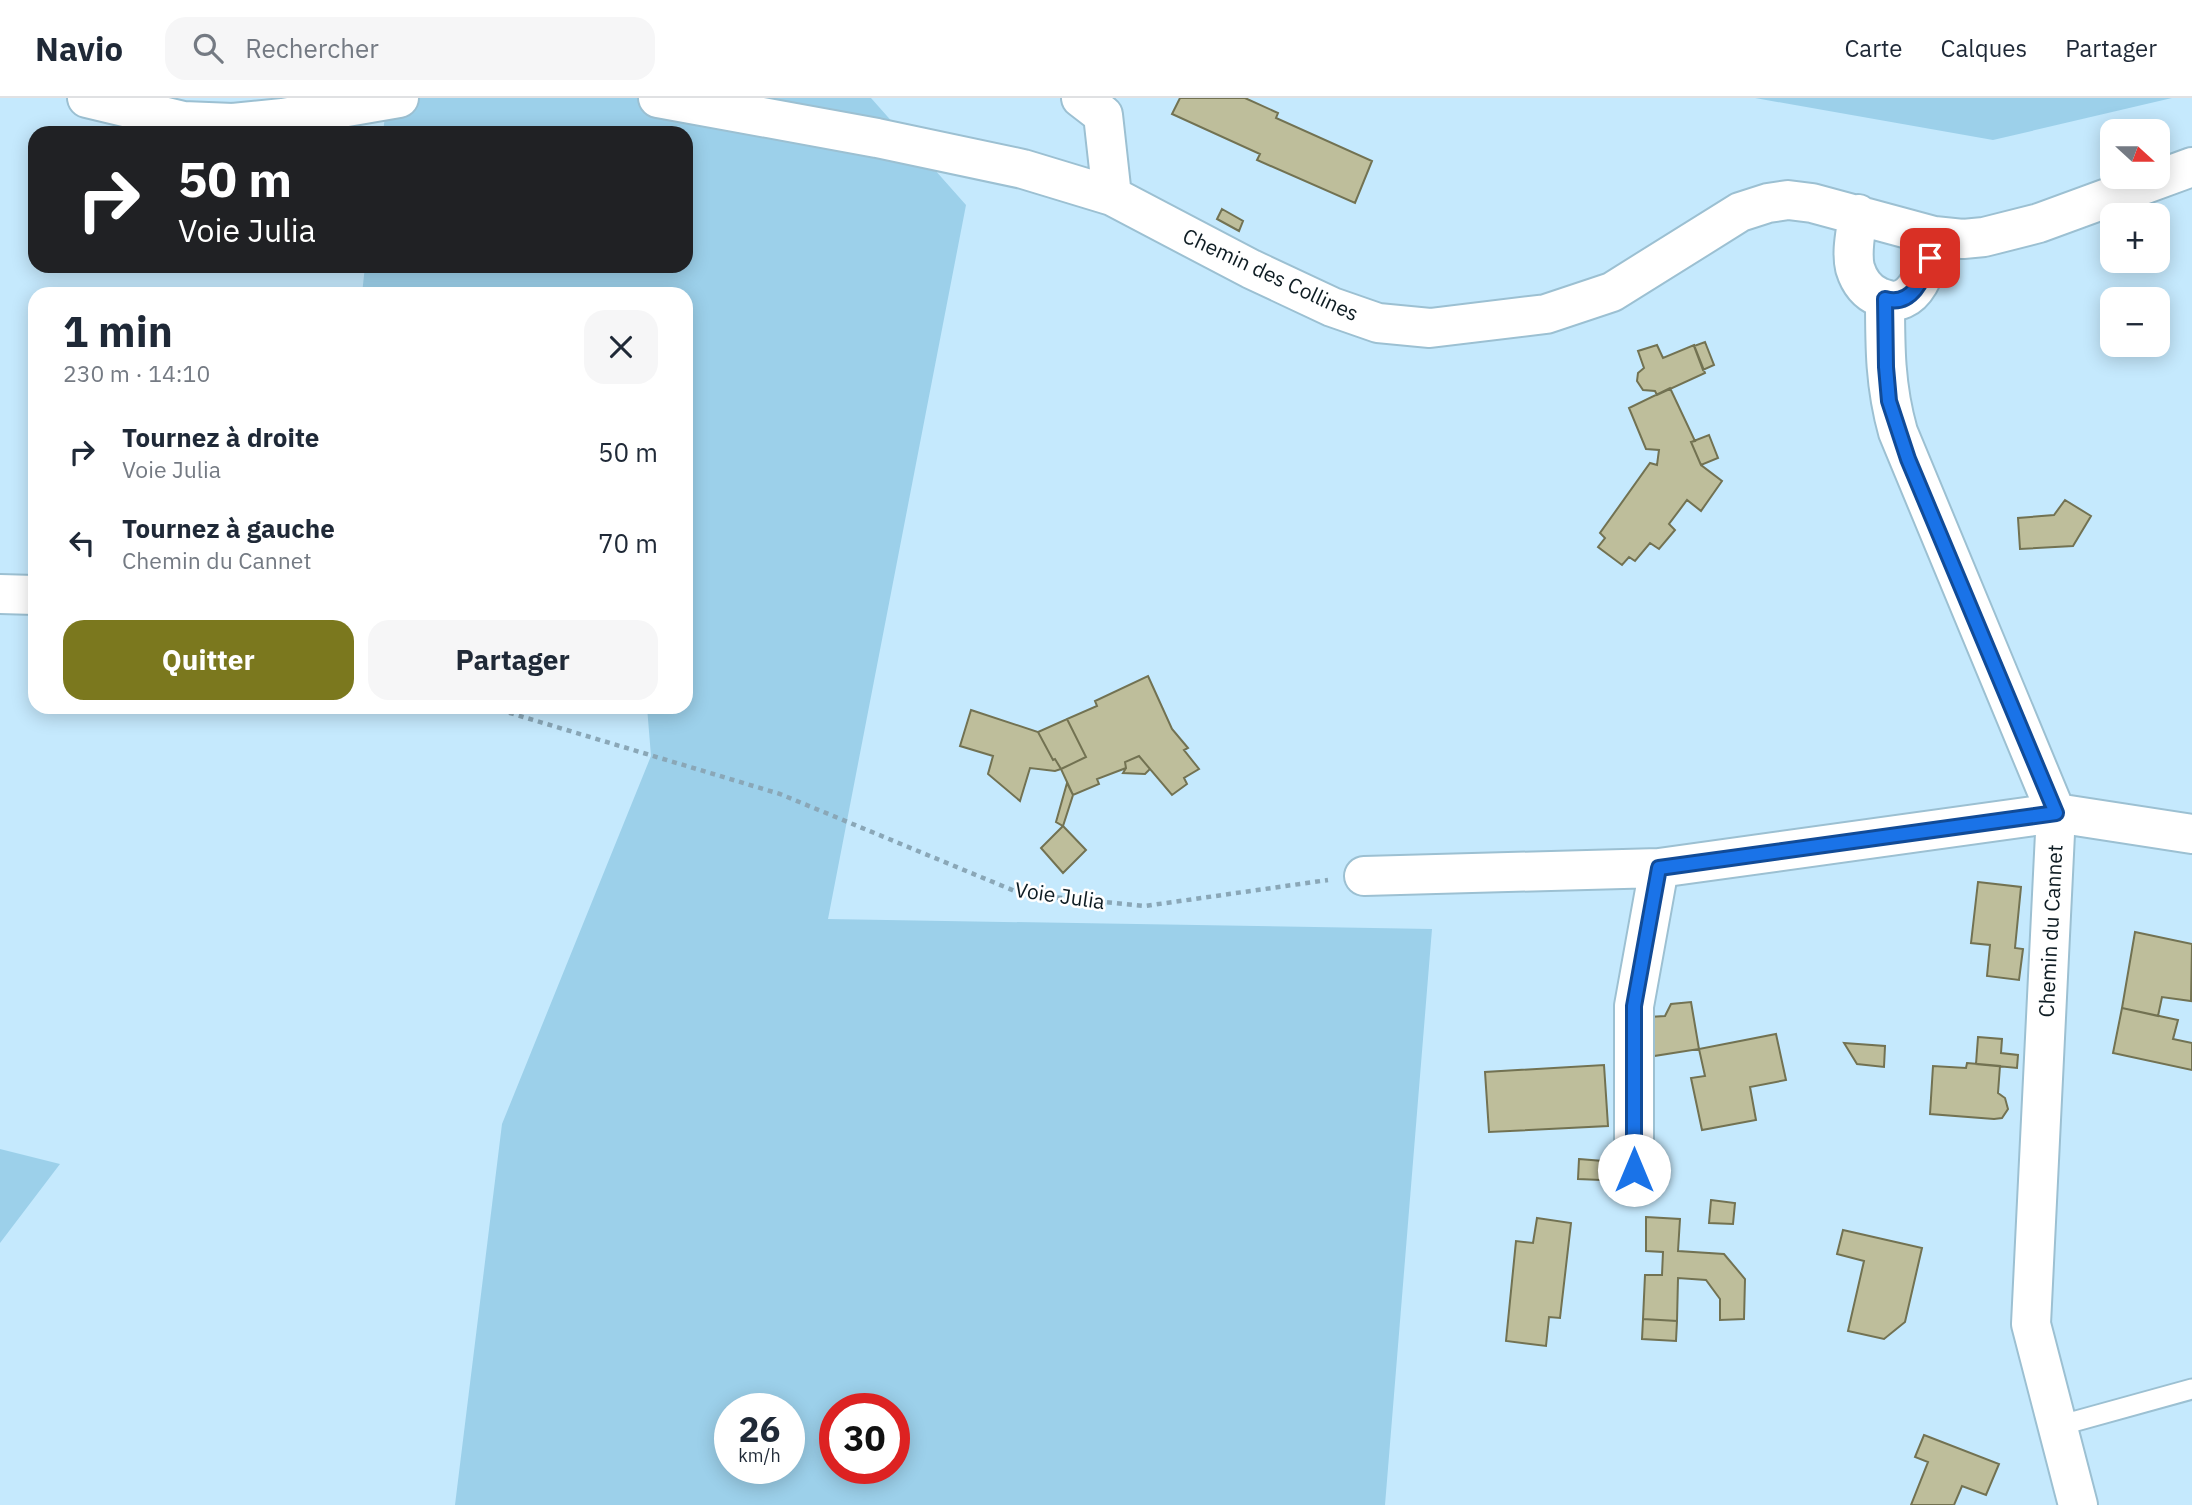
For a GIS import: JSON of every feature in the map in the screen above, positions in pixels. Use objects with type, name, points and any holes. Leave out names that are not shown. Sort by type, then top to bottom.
[{"type":"street","points":[[87,98],[183,121],[233,123],[399,98]]},
{"type":"street","name":"Chemin des Collines","points":[[659,98],[877,138],[1023,169],[1112,196],[1251,269],[1332,307],[1378,323],[1430,328],[1546,314],[1612,292],[1740,212],[1768,203],[1788,200],[1812,203],[1903,229],[1963,239],[2000,234],[2039,223],[2192,167]]},
{"type":"street","points":[[1081,98],[1103,115],[1112,196]]},
{"type":"street","points":[[1858,214],[1854,247],[1855,267],[1867,290],[1885,299],[1901,300],[1919,285],[1930,258],[1934,236]]},
{"type":"street","name":"Chemin du Cannet","points":[[1885,299],[1889,401],[1898,432],[2056,813],[2031,1324],[2078,1505]]},
{"type":"street","points":[[0,594],[28,595]]},
{"type":"street","points":[[1364,876],[1659,868],[2056,813],[2192,834]]},
{"type":"street","points":[[1634,1170],[1634,1006],[1659,868]]},
{"type":"lane","points":[[2058,1426],[2192,1389]]},
{"type":"path","name":"Voie Julia","points":[[512,714],[780,794],[1022,894],[1145,906],[1364,876]]},
{"type":"shaded area","points":[[387,98],[871,98],[966,205],[828,919],[1432,929],[1385,1505],[455,1505],[502,1124],[651,756],[648,714],[693,714],[693,287],[363,287],[364,273],[693,273],[693,126],[384,126]]},
{"type":"shaded area","points":[[1755,98],[2172,98],[1993,140]]},
{"type":"shaded area","points":[[0,1149],[60,1164],[0,1243]]},
{"type":"building","points":[[1180,98],[1245,98],[1278,113],[1276,118],[1372,161],[1355,203],[1257,160],[1260,154],[1172,114]]},
{"type":"building","points":[[1222,209],[1243,221],[1239,231],[1217,219]]},
{"type":"building","points":[[1705,342],[1714,365],[1703,370],[1694,346]]},
{"type":"building","points":[[1657,345],[1663,358],[1694,345],[1705,373],[1657,395],[1655,391],[1643,390],[1637,381],[1638,373],[1644,368],[1638,351]]},
{"type":"building","points":[[1670,388],[1695,441],[1691,442],[1701,465],[1722,481],[1701,511],[1687,500],[1669,524],[1675,530],[1659,549],[1650,543],[1635,561],[1629,557],[1622,565],[1598,547],[1605,538],[1600,533],[1650,463],[1657,465],[1659,450],[1646,449],[1629,408]]},
{"type":"building","points":[[1709,435],[1718,458],[1701,465],[1691,442]]},
{"type":"building","points":[[2065,500],[2091,516],[2073,546],[2020,549],[2018,518],[2054,515]]},
{"type":"building","points":[[1148,676],[1172,729],[1188,748],[1184,750],[1199,769],[1184,778],[1187,784],[1172,795],[1139,756],[1125,762],[1126,768],[1097,779],[1099,784],[1073,795],[1061,769],[1086,757],[1067,719],[1097,706],[1095,701]]},
{"type":"building","points":[[971,710],[1038,732],[1061,769],[1055,771],[1030,768],[1020,801],[988,774],[993,756],[960,746]]},
{"type":"building","points":[[1067,719],[1086,757],[1061,769],[1038,732]]},
{"type":"building","points":[[1139,756],[1150,769],[1145,774],[1123,773],[1125,762]]},
{"type":"building","points":[[1067,783],[1073,795],[1063,826],[1056,822]]},
{"type":"building","points":[[1063,826],[1086,850],[1063,873],[1041,848]]},
{"type":"building","points":[[1978,882],[2021,887],[2015,948],[2023,949],[2019,980],[1987,976],[1990,945],[1971,943]]},
{"type":"building","points":[[2135,932],[2192,944],[2191,1001],[2162,997],[2158,1016],[2122,1008]]},
{"type":"building","points":[[1691,1002],[1699,1049],[1654,1056],[1649,1017],[1665,1016],[1671,1004]]},
{"type":"building","points":[[2122,1008],[2178,1020],[2173,1039],[2192,1043],[2192,1070],[2113,1053]]},
{"type":"building","points":[[1776,1034],[1786,1080],[1750,1087],[1756,1120],[1702,1130],[1691,1078],[1705,1076],[1699,1049]]},
{"type":"building","points":[[1978,1037],[2002,1039],[2001,1053],[2018,1055],[2017,1068],[1976,1064]]},
{"type":"building","points":[[1844,1043],[1885,1046],[1884,1067],[1857,1064]]},
{"type":"building","points":[[1967,1063],[2000,1066],[1998,1093],[2005,1098],[2008,1109],[2002,1118],[1930,1114],[1933,1066],[1966,1068]]},
{"type":"building","points":[[1604,1065],[1608,1126],[1489,1132],[1485,1072]]},
{"type":"building","points":[[1579,1159],[1603,1161],[1601,1180],[1578,1179]]},
{"type":"building","points":[[1711,1200],[1735,1203],[1733,1224],[1709,1223]]},
{"type":"building","points":[[1646,1217],[1680,1219],[1678,1251],[1724,1254],[1745,1279],[1744,1319],[1720,1320],[1720,1299],[1706,1280],[1678,1278],[1677,1321],[1643,1319],[1645,1275],[1662,1275],[1663,1252],[1646,1251]]},
{"type":"building","points":[[1537,1218],[1571,1223],[1560,1318],[1549,1317],[1546,1346],[1506,1341],[1516,1241],[1533,1243]]},
{"type":"building","points":[[1843,1230],[1922,1248],[1905,1322],[1884,1339],[1848,1331],[1864,1261],[1837,1254]]},
{"type":"building","points":[[1643,1319],[1677,1321],[1676,1341],[1642,1339]]},
{"type":"building","points":[[1924,1435],[1999,1464],[1986,1495],[1962,1486],[1954,1505],[1911,1505],[1928,1462],[1915,1457]]},
{"type":"route","points":[[1634,1170],[1634,1006],[1659,868],[2056,813],[1908,459],[1889,401],[1885,299],[1901,300],[1911,294],[1919,285],[1930,258]]}]
